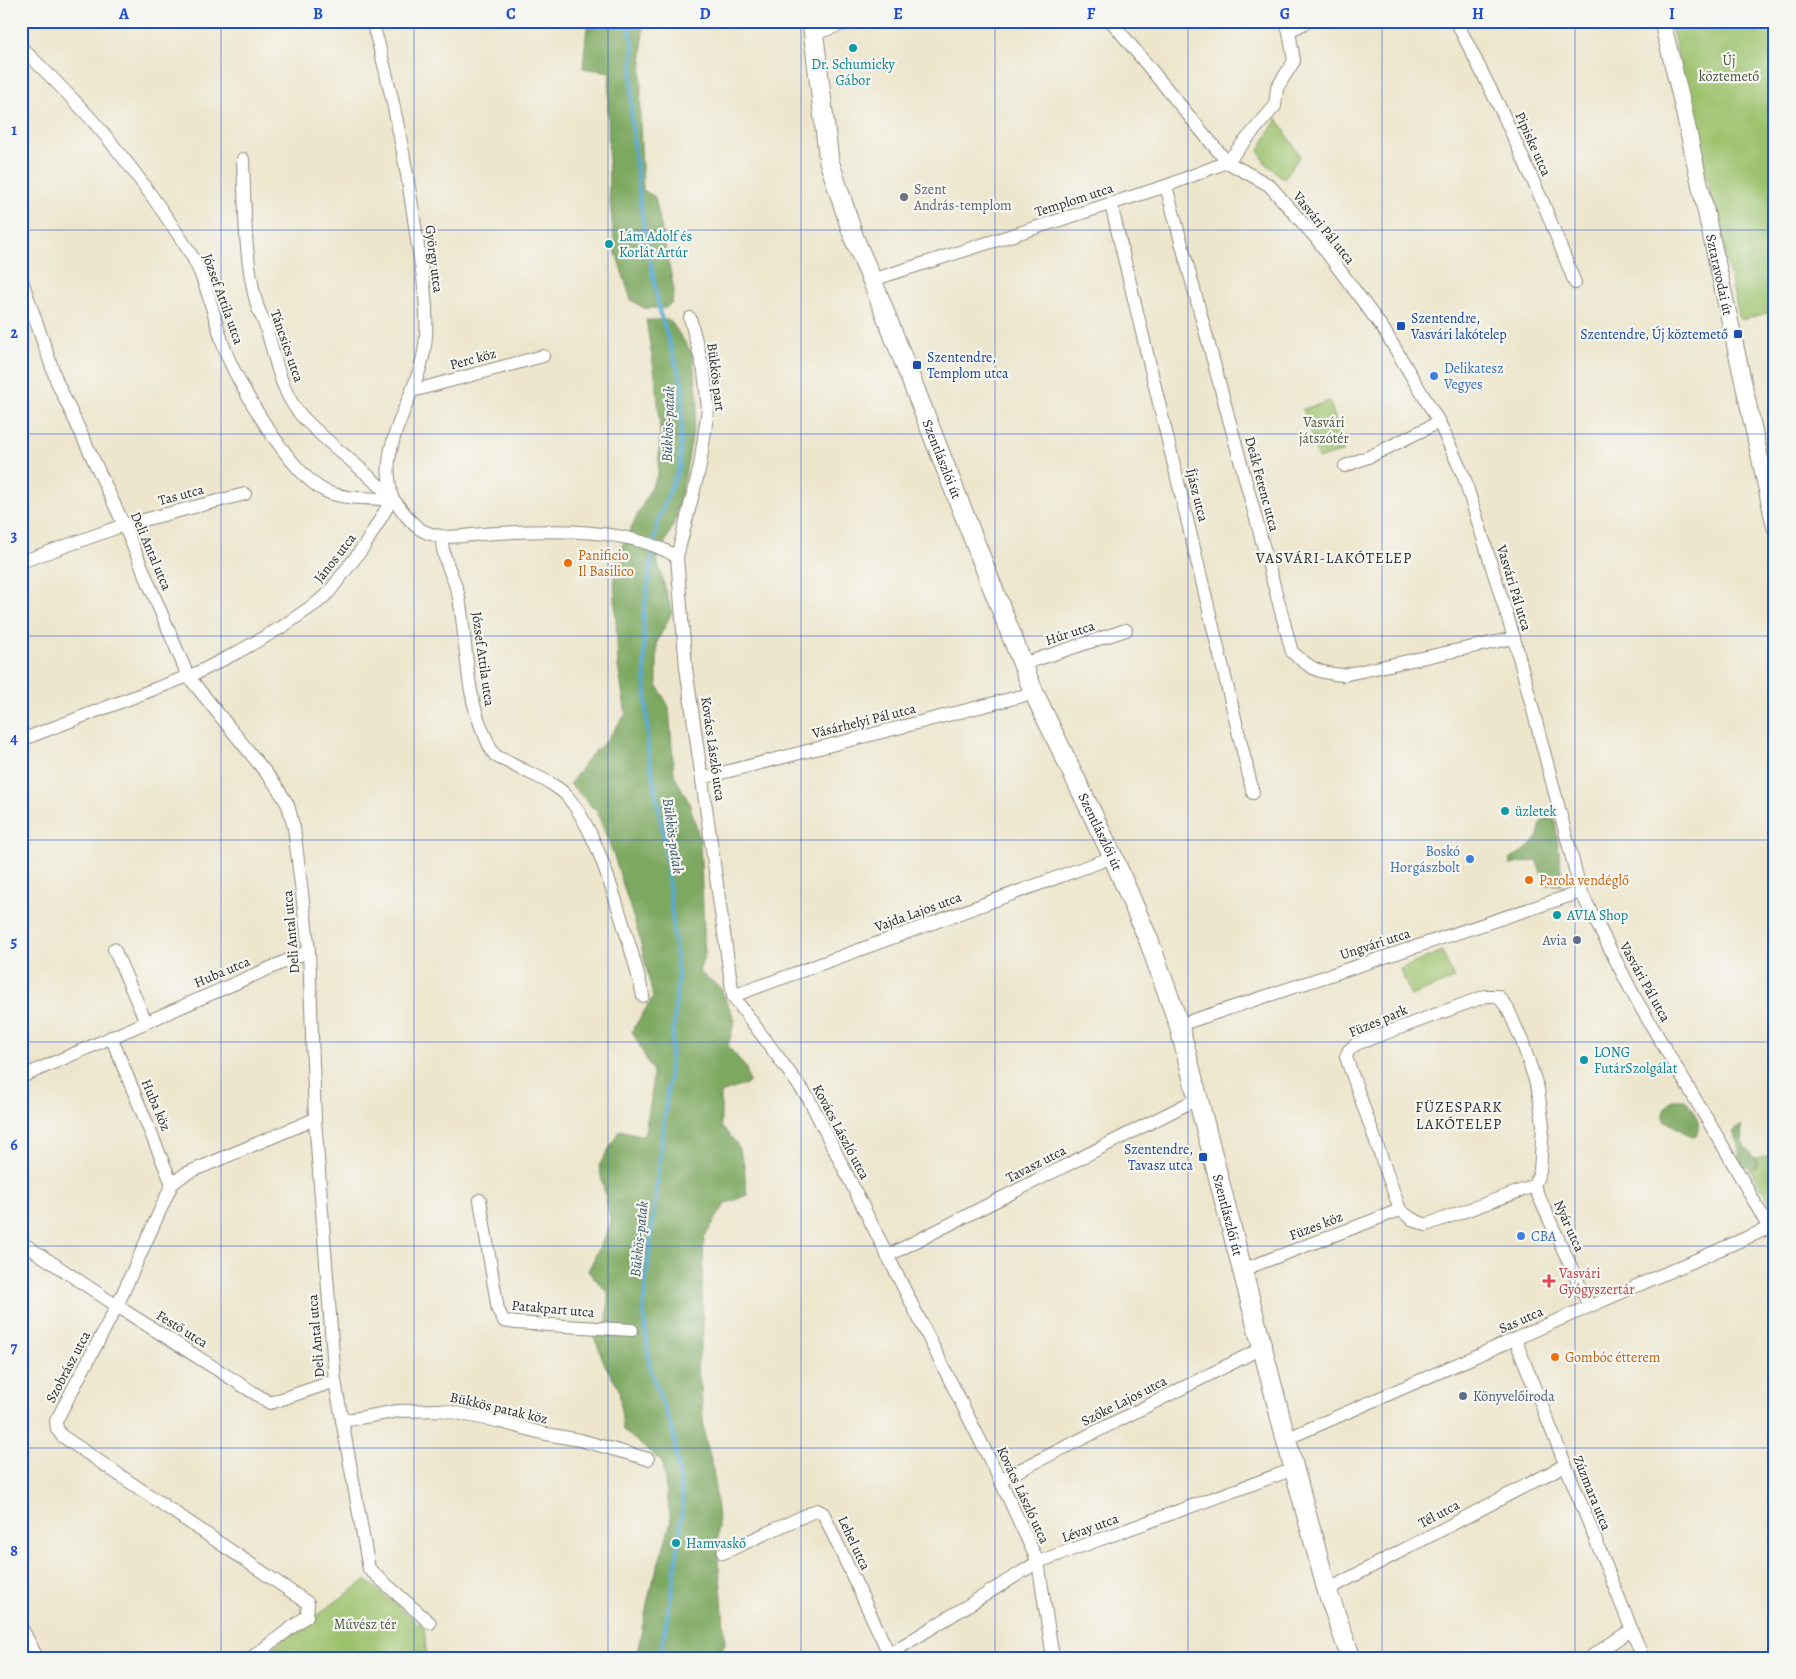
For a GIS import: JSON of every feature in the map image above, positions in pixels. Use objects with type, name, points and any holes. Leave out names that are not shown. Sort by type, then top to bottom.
[{"type":"main road","name":"Szentlászlói út","points":[[813,28],[829,161],[854,238],[1034,693],[1113,857],[1149,941],[1179,1025],[1294,1469],[1327,1590],[1351,1658]]},
{"type":"street","name":"György utca","points":[[372,21],[404,162],[415,225],[425,304],[426,333],[421,369],[401,417],[388,462],[388,477],[392,499]]},
{"type":"street","points":[[813,28],[851,21]]},
{"type":"street","name":"Vasvári Pál utca","points":[[1111,21],[1227,162],[1268,184],[1316,238],[1384,330],[1439,422],[1464,477],[1514,638],[1581,892],[1634,996],[1772,1231]]},
{"type":"street","points":[[1227,162],[1275,106],[1277,88],[1294,61],[1287,26],[1309,21]]},
{"type":"street","name":"Pipiske utca","points":[[1456,21],[1503,114],[1544,205],[1575,282]]},
{"type":"street","name":"Sztaravodai út","points":[[1662,21],[1680,94],[1775,527]]},
{"type":"street","name":"József Attila utca","points":[[21,47],[92,121],[136,175],[190,253],[200,271],[225,350],[247,397],[301,472],[314,484],[327,492],[354,498],[392,499]]},
{"type":"street","name":"Táncsics utca","points":[[243,159],[250,269],[258,306],[290,400],[313,426],[392,499]]},
{"type":"street","name":"Templom utca","points":[[872,280],[1166,186],[1227,162]]},
{"type":"street","name":"Deák Ferenc utca","points":[[1166,186],[1292,652],[1307,665],[1323,673],[1343,675],[1514,638]]},
{"type":"street","name":"Íjász utca","points":[[1111,204],[1253,793]]},
{"type":"street","name":"Deli Antal utca","points":[[21,278],[24,294],[57,382],[124,525],[188,676],[275,784],[288,805],[294,828],[309,950],[315,1119],[335,1381],[369,1569],[430,1623]]},
{"type":"street","name":"Bükkös part","points":[[677,557],[700,466],[708,409],[704,371],[690,318]]},
{"type":"street","name":"Perc köz","points":[[412,391],[543,356]]},
{"type":"street","points":[[1345,466],[1373,455],[1439,422]]},
{"type":"street","name":"Tas utca","points":[[21,562],[124,525],[245,494]]},
{"type":"street","points":[[392,499],[412,525],[424,532],[442,537],[497,533],[554,532],[619,535],[665,549],[677,557]]},
{"type":"street","name":"János utca","points":[[21,740],[188,676],[218,663],[263,639],[318,602],[328,592],[365,545],[392,499]]},
{"type":"street","name":"József Attila utca","points":[[442,537],[441,546],[459,597],[467,670],[476,719],[495,755],[556,787],[567,796],[581,818],[606,870],[633,958],[642,996]]},
{"type":"street","name":"Kovács László utca","points":[[677,557],[686,668],[733,996],[810,1099],[1000,1480],[1038,1562],[1053,1658]]},
{"type":"street","name":"Húr utca","points":[[1023,664],[1126,630]]},
{"type":"street","name":"Vásárhelyi Pál utca","points":[[702,778],[1034,693]]},
{"type":"street","name":"Vajda Lajos utca","points":[[733,996],[1113,857]]},
{"type":"street","name":"Ungvári utca","points":[[1179,1025],[1581,892]]},
{"type":"street","points":[[114,949],[146,1022]]},
{"type":"street","name":"Huba utca","points":[[21,1077],[309,950]]},
{"type":"street","name":"Füzes park","points":[[1400,1210],[1346,1057],[1349,1050],[1356,1044],[1486,996],[1498,996],[1508,1009],[1522,1041],[1538,1089],[1543,1125],[1540,1171],[1534,1186]]},
{"type":"street","name":"Huba köz","points":[[111,1037],[172,1184]]},
{"type":"street","name":"Tavasz utca","points":[[887,1256],[1199,1098]]},
{"type":"street","points":[[172,1184],[185,1174],[315,1119]]},
{"type":"street","name":"Szobrász utca","points":[[172,1184],[117,1306],[56,1421],[57,1429],[62,1436],[308,1604],[307,1616],[251,1658]]},
{"type":"street","points":[[1400,1210],[1412,1219],[1426,1224],[1534,1186]]},
{"type":"street","name":"Nyár utca","points":[[1534,1186],[1588,1306]]},
{"type":"street","name":"Patakpart utca","points":[[480,1200],[498,1310],[504,1321],[516,1324],[632,1330]]},
{"type":"street","name":"Füzes köz","points":[[1242,1270],[1400,1210]]},
{"type":"street","name":"Sas utca","points":[[1286,1439],[1588,1306],[1772,1231]]},
{"type":"street","name":"Festő utca","points":[[21,1242],[117,1306],[270,1403],[335,1381]]},
{"type":"street","name":"Zúzmara utca","points":[[1515,1339],[1643,1658]]},
{"type":"street","name":"Szőke Lajos utca","points":[[1000,1480],[1262,1348]]},
{"type":"street","name":"Bükkös patak köz","points":[[342,1421],[398,1411],[441,1410],[580,1440],[648,1459]]},
{"type":"street","name":"Tél utca","points":[[1327,1590],[1565,1465]]},
{"type":"street","name":"Lévay utca","points":[[888,1656],[1038,1562],[1294,1469]]},
{"type":"street","name":"Lehel utca","points":[[723,1553],[817,1510],[823,1513],[888,1656]]},
{"type":"street","points":[[1589,1658],[1631,1630]]},
{"type":"street","points":[[21,1632],[29,1654]]},
{"type":"green space","points":[[600,21],[643,21],[640,123],[643,190],[655,197],[674,290],[672,303],[665,308],[644,308],[631,300],[615,250],[609,191],[608,104],[610,72],[583,68],[587,27]]},
{"type":"green space","name":"Új köztemető","points":[[1670,21],[1775,21],[1775,311],[1740,320]]},
{"type":"green space","points":[[1277,118],[1300,156],[1284,179],[1265,163],[1259,150]]},
{"type":"green space","points":[[646,320],[670,320],[692,353],[698,402],[683,488],[673,525],[657,560],[672,612],[657,642],[657,685],[669,707],[674,775],[689,802],[700,840],[705,954],[699,972],[720,987],[735,1020],[728,1046],[746,1068],[749,1083],[721,1093],[721,1126],[737,1144],[744,1164],[747,1195],[725,1204],[704,1238],[703,1332],[697,1367],[701,1388],[704,1433],[713,1468],[718,1519],[718,1558],[725,1644],[716,1658],[636,1658],[649,1595],[671,1522],[662,1462],[623,1430],[619,1389],[605,1365],[593,1334],[607,1321],[608,1293],[588,1271],[611,1223],[599,1166],[620,1130],[644,1136],[651,1099],[653,1072],[632,1031],[653,997],[639,936],[614,856],[597,812],[570,784],[590,756],[606,741],[626,714],[618,666],[614,574],[619,552],[658,474],[660,432],[657,388]]},
{"type":"green space","name":"Vasvári játszótér","points":[[1330,401],[1344,451],[1318,459],[1303,409]]},
{"type":"green space","points":[[1546,818],[1555,820],[1563,885],[1546,885],[1536,860],[1510,865],[1511,858],[1531,845],[1535,840],[1540,830],[1540,823]]},
{"type":"green space","points":[[1442,951],[1454,979],[1411,996],[1400,969]]},
{"type":"green space","points":[[1672,1100],[1685,1100],[1694,1112],[1699,1125],[1696,1136],[1692,1137],[1664,1120],[1664,1110]]},
{"type":"green space","points":[[1741,1125],[1744,1146],[1759,1163],[1754,1170],[1739,1164],[1739,1148],[1733,1132]]},
{"type":"green space","points":[[1775,1155],[1775,1211],[1744,1160]]},
{"type":"green space","name":"Művész tér","points":[[366,1580],[424,1628],[427,1658],[257,1658]]},
{"type":"waterway","name":"Bükkös-patak","points":[[627,21],[633,45],[631,116],[641,211],[660,313],[683,386],[680,465],[657,523],[643,618],[648,749],[665,845],[678,976],[669,1078],[643,1308],[650,1370],[673,1431],[683,1504],[674,1579],[660,1658]]},
{"type":"place","name":"Dr. Schumicky Gábor","points":[[853,48]]},
{"type":"place","name":"Szent András-templom","points":[[904,197]]},
{"type":"place","name":"Lám Adolf és Korlát Artúr","points":[[609,244]]},
{"type":"place","name":"Szentendre, Vasvári lakótelep","points":[[1401,326]]},
{"type":"place","name":"Szentendre, Új köztemető","points":[[1738,334]]},
{"type":"place","name":"Szentendre, Templom utca","points":[[917,365]]},
{"type":"place","name":"Delikatesz Vegyes","points":[[1434,376]]},
{"type":"place","name":"Panificio Il Basilico","points":[[568,563]]},
{"type":"place","name":"üzletek","points":[[1505,811]]},
{"type":"place","name":"Boskó Horgászbolt","points":[[1470,859]]},
{"type":"place","name":"Parola vendéglő","points":[[1529,880]]},
{"type":"place","name":"AVIA Shop","points":[[1557,915]]},
{"type":"place","name":"Avia","points":[[1577,940]]},
{"type":"place","name":"LONG FutárSzolgálat","points":[[1584,1060]]},
{"type":"place","name":"Szentendre, Tavasz utca","points":[[1203,1157]]},
{"type":"place","name":"CBA","points":[[1521,1236]]},
{"type":"place","name":"Vasvári Gyógyszertár","points":[[1549,1281]]},
{"type":"place","name":"Gombóc étterem","points":[[1555,1357]]},
{"type":"place","name":"Könyvelőiroda","points":[[1463,1396]]},
{"type":"place","name":"Hamvaskő","points":[[676,1543]]},
{"type":"district","name":"VASVÁRI-LAKÓTELEP","points":[[1334,558]]},
{"type":"district","name":"FÜZESPARK LAKÓTELEP","points":[[1459,1116]]}]
